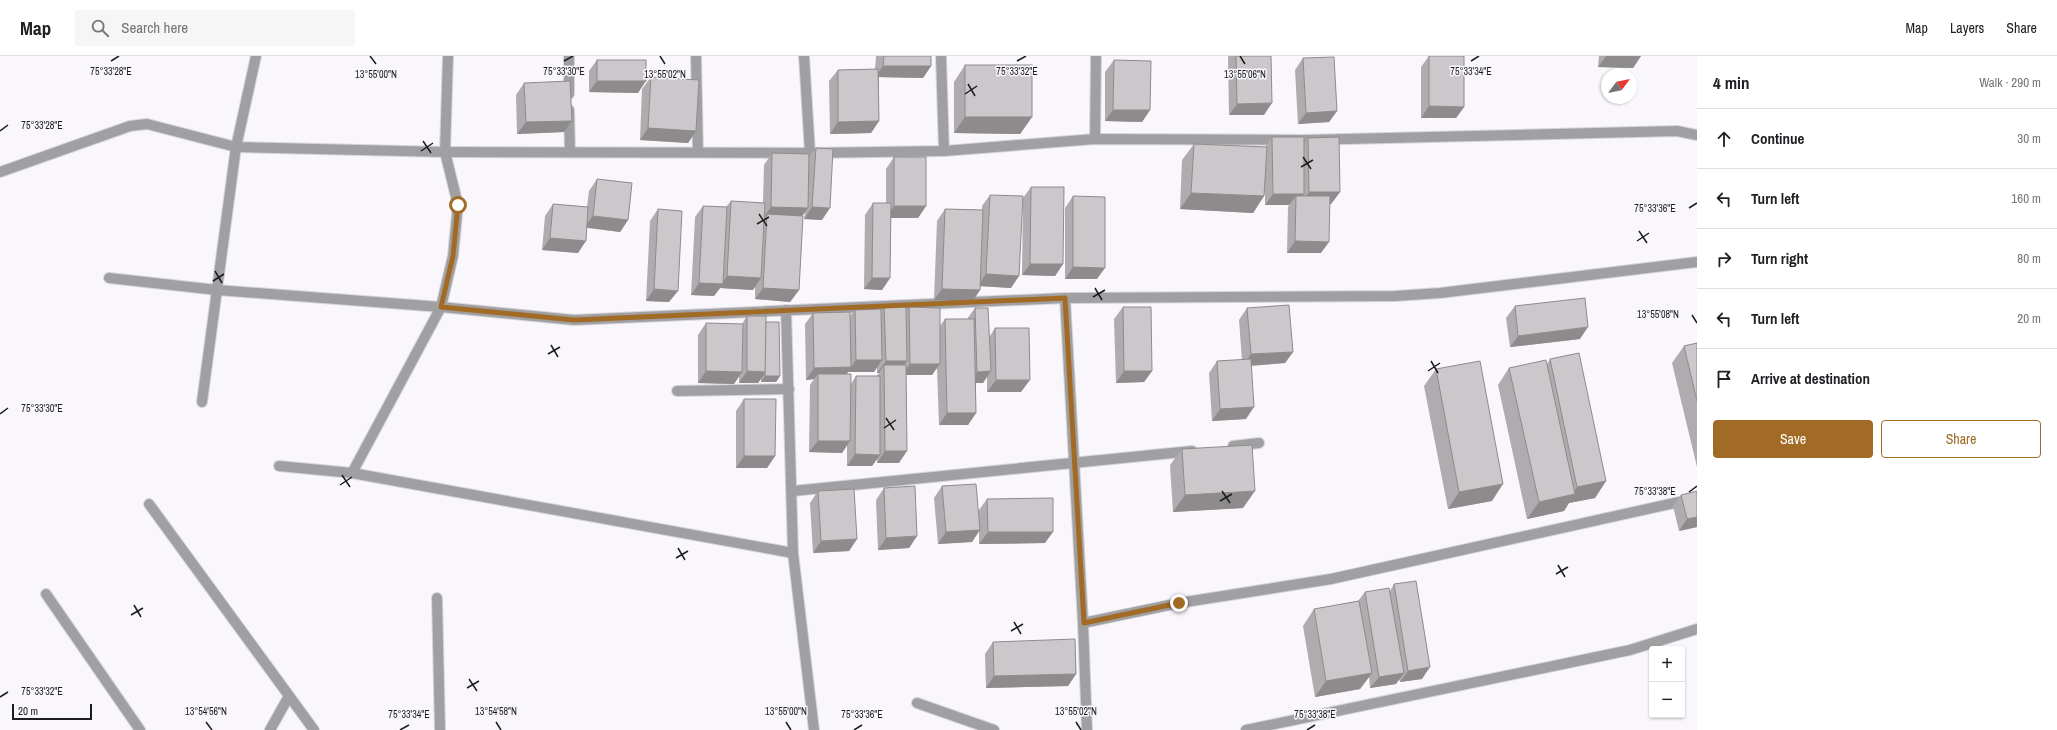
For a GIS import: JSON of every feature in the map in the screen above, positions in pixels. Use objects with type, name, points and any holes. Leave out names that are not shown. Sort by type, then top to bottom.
[{"type":"street","points":[[202,402],[236,147],[256,56]]},
{"type":"street","points":[[352,474],[441,307],[453,256],[458,205],[445,152],[448,56]]},
{"type":"street","points":[[569,56],[570,152]]},
{"type":"street","points":[[696,56],[698,152]]},
{"type":"street","points":[[804,56],[810,153]]},
{"type":"street","points":[[941,56],[944,152]]},
{"type":"street","points":[[1095,139],[1096,56]]},
{"type":"street","points":[[0,172],[130,126],[147,124],[236,147],[445,152],[944,152],[1095,139],[1303,140],[1677,131],[1697,135]]},
{"type":"street","points":[[109,278],[217,290],[441,307],[574,320],[1065,298],[1395,296],[1697,262]]},
{"type":"street","points":[[1065,298],[1084,623],[1087,730]]},
{"type":"street","points":[[786,310],[794,554],[814,730]]},
{"type":"street","points":[[677,391],[789,389]]},
{"type":"street","points":[[1220,448],[1259,444]]},
{"type":"street","points":[[793,491],[1205,450]]},
{"type":"street","points":[[279,466],[352,474],[794,554]]},
{"type":"street","points":[[1084,623],[1179,603],[1331,579],[1697,498]]},
{"type":"street","points":[[149,504],[314,730]]},
{"type":"street","points":[[46,594],[140,730]]},
{"type":"street","points":[[437,598],[440,730]]},
{"type":"street","points":[[1246,730],[1630,650],[1697,629]]},
{"type":"street","points":[[270,730],[289,696]]},
{"type":"street","points":[[917,703],[994,730]]},
{"type":"building","points":[[884,56],[931,56],[931,66],[883,66]]},
{"type":"building","points":[[1236,56],[1271,56],[1272,103],[1237,104]]},
{"type":"building","points":[[1429,56],[1464,56],[1464,107],[1429,106]]},
{"type":"building","points":[[1334,57],[1337,111],[1306,113],[1303,58]]},
{"type":"building","points":[[597,60],[646,60],[646,81],[597,81]]},
{"type":"building","points":[[1114,60],[1151,61],[1150,110],[1113,110]]},
{"type":"building","points":[[965,65],[1032,65],[1032,117],[965,117]]},
{"type":"building","points":[[878,69],[879,121],[838,122],[838,70]]},
{"type":"building","points":[[651,77],[699,80],[696,131],[648,128]]},
{"type":"building","points":[[570,81],[572,121],[526,122],[524,83]]},
{"type":"building","points":[[1272,137],[1304,137],[1304,194],[1273,194]]},
{"type":"building","points":[[1339,137],[1340,192],[1309,192],[1308,138]]},
{"type":"building","points":[[1194,144],[1267,147],[1264,196],[1191,193]]},
{"type":"building","points":[[816,148],[833,149],[830,208],[812,207]]},
{"type":"building","points":[[772,153],[809,154],[808,208],[771,207]]},
{"type":"building","points":[[894,157],[926,157],[926,206],[894,206]]},
{"type":"building","points":[[597,179],[632,183],[628,220],[593,216]]},
{"type":"building","points":[[1031,187],[1064,187],[1063,264],[1030,264]]},
{"type":"building","points":[[990,195],[1023,196],[1019,276],[986,274]]},
{"type":"building","points":[[1073,196],[1105,197],[1105,268],[1073,267]]},
{"type":"building","points":[[1296,196],[1330,196],[1329,242],[1295,241]]},
{"type":"building","points":[[731,201],[765,203],[761,278],[727,276]]},
{"type":"building","points":[[873,203],[891,203],[890,278],[872,278]]},
{"type":"building","points":[[553,204],[588,207],[586,241],[550,238]]},
{"type":"building","points":[[703,206],[727,207],[723,284],[699,283]]},
{"type":"building","points":[[658,209],[682,211],[678,291],[654,289]]},
{"type":"building","points":[[945,209],[983,210],[980,290],[942,289]]},
{"type":"building","points":[[767,214],[803,216],[799,290],[763,288]]},
{"type":"building","points":[[1585,298],[1588,327],[1518,336],[1515,306]]},
{"type":"building","points":[[1289,305],[1293,352],[1251,354],[1247,308]]},
{"type":"building","points":[[884,307],[906,307],[907,361],[886,361]]},
{"type":"building","points":[[909,307],[940,308],[940,364],[910,364]]},
{"type":"building","points":[[1123,307],[1151,307],[1152,371],[1124,371]]},
{"type":"building","points":[[975,308],[988,308],[991,371],[977,372]]},
{"type":"building","points":[[881,309],[882,360],[856,360],[855,310]]},
{"type":"building","points":[[850,312],[851,367],[814,368],[813,313]]},
{"type":"building","points":[[747,316],[766,316],[766,372],[747,371]]},
{"type":"building","points":[[945,319],[974,319],[976,413],[947,413]]},
{"type":"building","points":[[766,322],[779,322],[780,376],[765,376]]},
{"type":"building","points":[[706,323],[743,324],[742,372],[706,371]]},
{"type":"building","points":[[995,328],[1029,328],[1030,380],[996,380]]},
{"type":"building","points":[[1697,343],[1697,401],[1684,346]]},
{"type":"building","points":[[1579,353],[1606,481],[1577,487],[1550,359]]},
{"type":"building","points":[[1251,359],[1254,407],[1220,409],[1217,361]]},
{"type":"building","points":[[1546,360],[1575,494],[1539,502],[1509,368]]},
{"type":"building","points":[[1480,361],[1503,484],[1459,492],[1436,369]]},
{"type":"building","points":[[884,365],[906,365],[907,451],[885,451]]},
{"type":"building","points":[[818,374],[851,374],[850,441],[818,441]]},
{"type":"building","points":[[856,376],[880,376],[880,455],[855,454]]},
{"type":"building","points":[[744,399],[776,399],[775,456],[744,456]]},
{"type":"building","points":[[1252,445],[1255,491],[1185,495],[1182,449]]},
{"type":"building","points":[[976,484],[980,530],[946,532],[942,486]]},
{"type":"building","points":[[915,486],[917,536],[886,538],[884,488]]},
{"type":"building","points":[[854,489],[857,539],[821,541],[818,491]]},
{"type":"building","points":[[1697,491],[1697,517],[1687,519],[1681,495]]},
{"type":"building","points":[[1053,498],[1053,532],[988,532],[987,499]]},
{"type":"building","points":[[1416,581],[1430,667],[1408,671],[1394,584]]},
{"type":"building","points":[[1389,588],[1404,673],[1379,677],[1365,592]]},
{"type":"building","points":[[1359,601],[1372,673],[1326,681],[1314,609]]},
{"type":"building","points":[[1075,639],[1076,674],[994,676],[993,642]]},
{"type":"route","points":[[458,205],[453,256],[441,307],[574,320],[1065,298],[1084,623],[1179,603]]}]
